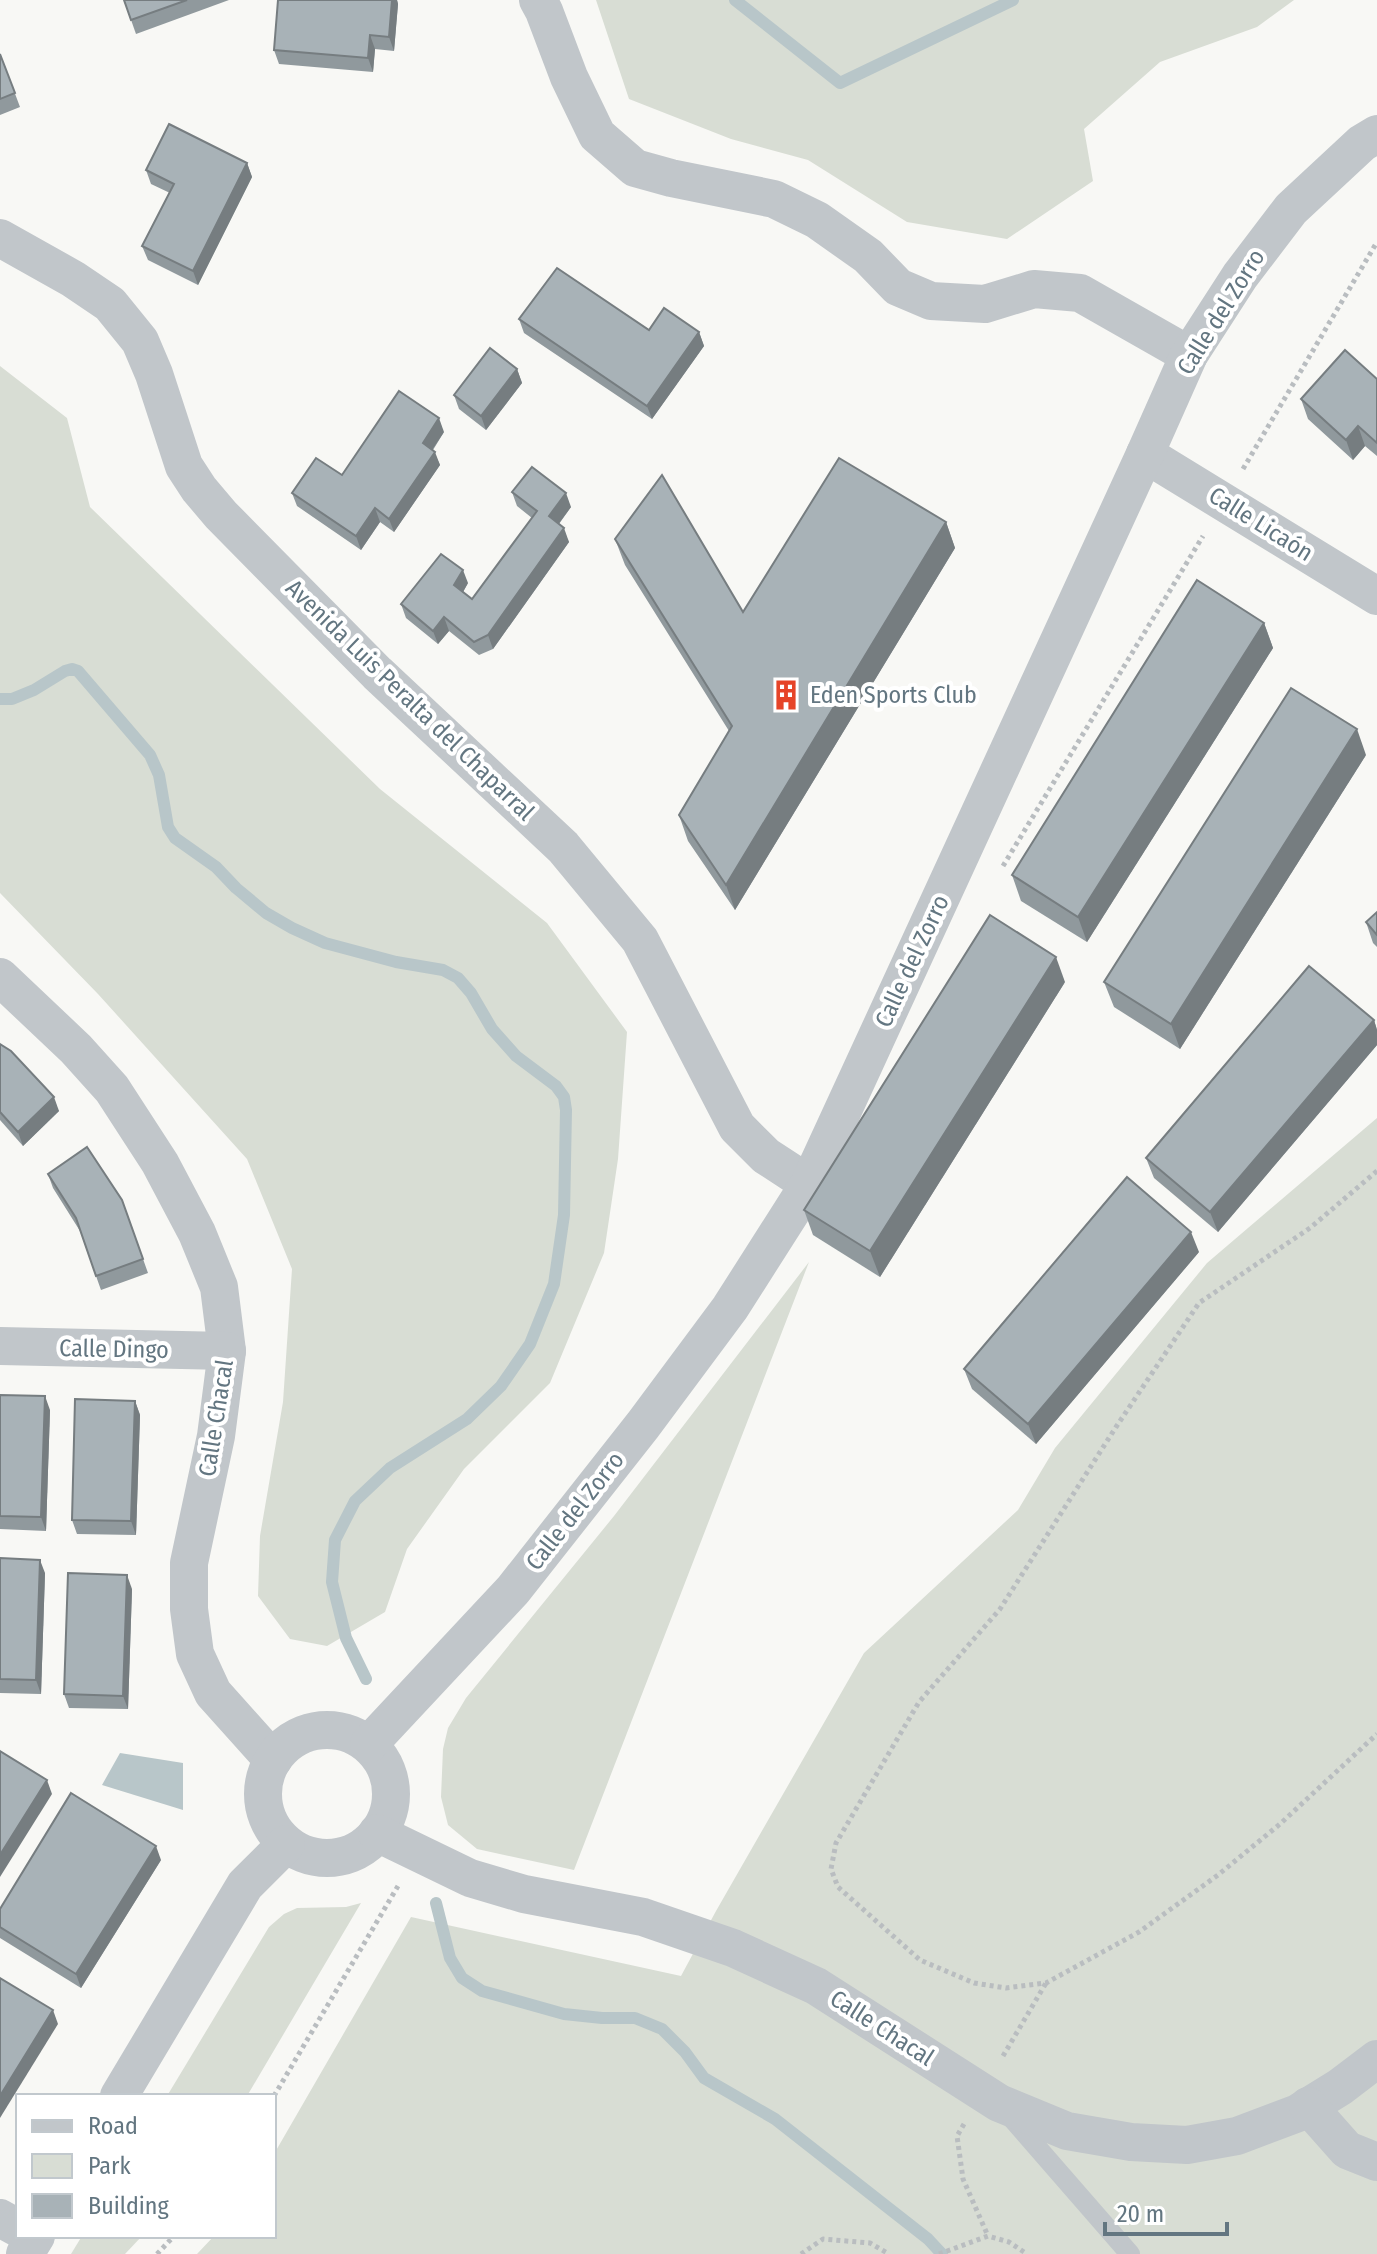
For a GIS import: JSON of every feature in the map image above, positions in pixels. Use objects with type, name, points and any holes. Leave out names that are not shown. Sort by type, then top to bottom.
[{"type":"street","points":[[538,0],[569,77],[597,135],[635,168],[774,199],[817,220],[868,256],[898,287],[931,301],[985,304],[1034,289],[1080,293],[1189,355]]},
{"type":"street","name":"Calle del Zorro","points":[[369,1744],[513,1590],[560,1531],[730,1308],[809,1184],[1189,355],[1240,276],[1291,209],[1362,143],[1377,134]]},
{"type":"street","name":"Avenida Luis Peralta del Chaparral","points":[[0,238],[73,279],[110,304],[140,341],[184,466],[199,489],[377,673],[563,847],[640,940],[737,1127],[766,1156],[809,1184]]},
{"type":"street","name":"Calle Licaón","points":[[1145,454],[1377,596]]},
{"type":"street","name":"Calle Chacal","points":[[0,977],[76,1049],[112,1089],[160,1163],[197,1233],[219,1287],[227,1351],[216,1436],[189,1563],[189,1609],[195,1654],[213,1693],[273,1760]]},
{"type":"street","name":"Calle Dingo","points":[[0,1346],[227,1351]]},
{"type":"street","points":[[332,1730],[352,1734],[369,1744],[383,1762],[391,1783],[391,1805],[383,1826],[369,1843],[349,1855],[328,1859],[306,1855],[286,1844],[273,1829],[265,1810],[263,1790],[267,1770],[273,1760],[293,1739],[312,1731],[332,1730]]},
{"type":"street","name":"Calle Chacal","points":[[377,1833],[470,1878],[524,1894],[643,1917],[733,1948],[816,1986],[999,2103],[1067,2131],[1131,2142],[1187,2145],[1237,2136],[1298,2113],[1377,2059]]},
{"type":"street","points":[[120,2094],[245,1885],[286,1844]]},
{"type":"street","points":[[1308,2106],[1347,2150],[1377,2162]]},
{"type":"lane","points":[[999,2103],[1130,2254]]},
{"type":"path","points":[[1000,870],[1377,242]]},
{"type":"path","points":[[1377,1171],[1310,1228],[1199,1303],[1000,1609],[919,1702],[836,1843],[831,1869],[838,1887],[920,1960],[974,1983],[1006,1988],[1046,1983],[1139,1932],[1218,1875],[1280,1824],[1377,1734]]},
{"type":"path","points":[[275,2094],[417,1854]]},
{"type":"path","points":[[1003,2056],[1046,1983]]},
{"type":"path","points":[[966,2121],[957,2136],[963,2179],[988,2236]]},
{"type":"path","points":[[939,2254],[988,2236],[1009,2242],[1027,2254]]},
{"type":"path","points":[[157,2254],[172,2238]]},
{"type":"path","points":[[801,2254],[823,2239],[870,2243],[889,2254]]},
{"type":"green space","points":[[596,0],[1294,0],[1257,27],[1160,62],[1084,129],[1093,181],[1007,239],[907,222],[808,160],[731,139],[629,99]]},
{"type":"green space","points":[[0,366],[67,418],[90,507],[380,789],[547,923],[627,1032],[618,1159],[604,1253],[550,1383],[464,1469],[407,1549],[385,1612],[327,1646],[290,1639],[258,1596],[260,1536],[283,1402],[292,1269],[247,1159],[98,994],[0,893]]},
{"type":"green space","points":[[1377,1118],[1377,2254],[197,2254],[212,2238],[276,2238],[276,2151],[411,1917],[681,1976],[864,1653],[1018,1510],[1055,1448],[1207,1263]]},
{"type":"green space","points":[[809,1262],[574,1870],[477,1849],[448,1825],[441,1797],[443,1749],[448,1728],[466,1698],[614,1516]]},
{"type":"green space","points":[[361,1903],[248,2094],[168,2094],[269,1927],[297,1908],[346,1907]]},
{"type":"green space","points":[[81,2238],[140,2238],[125,2254],[71,2254]]},
{"type":"shaded area","points":[[120,1753],[183,1763],[183,1810],[102,1785]]},
{"type":"building","points":[[124,0],[187,0],[131,20]]},
{"type":"building","points":[[278,0],[392,0],[389,37],[370,35],[368,58],[274,50]]},
{"type":"building","points":[[0,54],[15,93],[0,99]]},
{"type":"building","points":[[169,124],[247,163],[193,271],[142,246],[174,184],[146,170]]},
{"type":"building","points":[[557,268],[649,330],[664,308],[699,332],[647,406],[519,319]]},
{"type":"building","points":[[490,348],[517,369],[481,416],[454,395]]},
{"type":"building","points":[[1345,350],[1377,379],[1377,443],[1358,426],[1346,440],[1301,399]]},
{"type":"building","points":[[399,391],[439,418],[423,443],[435,452],[389,519],[375,508],[356,536],[292,493],[316,458],[342,475]]},
{"type":"building","name":"Eden Sports Club","points":[[839,458],[946,522],[726,885],[679,815],[732,726],[615,539],[662,475],[743,612]]},
{"type":"building","points":[[532,467],[566,493],[549,516],[564,528],[488,635],[474,642],[444,617],[433,631],[401,604],[441,554],[463,570],[454,585],[472,599],[537,511],[512,492]]},
{"type":"building","points":[[1197,580],[1264,623],[1078,917],[1012,875]]},
{"type":"building","points":[[1291,688],[1357,729],[1171,1024],[1104,982]]},
{"type":"building","points":[[1377,912],[1377,935],[1366,922]]},
{"type":"building","points":[[990,915],[1056,957],[870,1251],[804,1210]]},
{"type":"building","points":[[1309,966],[1374,1020],[1210,1212],[1146,1158]]},
{"type":"building","points":[[0,1044],[11,1051],[54,1097],[18,1132],[0,1112]]},
{"type":"building","points":[[87,1147],[122,1200],[143,1259],[96,1276],[76,1218],[48,1174]]},
{"type":"building","points":[[1127,1177],[1191,1232],[1028,1424],[964,1369]]},
{"type":"building","points":[[0,1395],[45,1396],[41,1517],[0,1516]]},
{"type":"building","points":[[75,1399],[135,1401],[131,1521],[72,1520]]},
{"type":"building","points":[[0,1558],[40,1560],[36,1680],[0,1679]]},
{"type":"building","points":[[68,1573],[127,1575],[123,1696],[64,1694]]},
{"type":"building","points":[[0,1751],[47,1780],[0,1855]]},
{"type":"building","points":[[71,1793],[156,1846],[76,1974],[0,1927],[0,1909]]},
{"type":"building","points":[[0,1978],[53,2010],[0,2096]]},
{"type":"waterway","points":[[735,0],[840,83],[1013,0]]},
{"type":"waterway","points":[[0,699],[12,699],[34,690],[65,671],[78,671],[150,755],[159,775],[168,827],[175,838],[216,867],[266,913],[292,928],[325,943],[396,962],[443,970],[458,978],[471,993],[492,1029],[516,1056],[556,1086],[564,1097],[564,1215],[554,1284],[530,1344],[501,1386],[467,1419],[390,1468],[355,1501],[335,1540],[332,1582],[346,1638],[366,1679]]},
{"type":"waterway","points":[[436,1903],[450,1958],[462,1978],[482,1991],[564,2014],[635,2018],[662,2029],[685,2052],[704,2078],[775,2119],[928,2239],[942,2254]]},
{"type":"place","name":"Eden Sports Club","points":[[786,695]]}]
